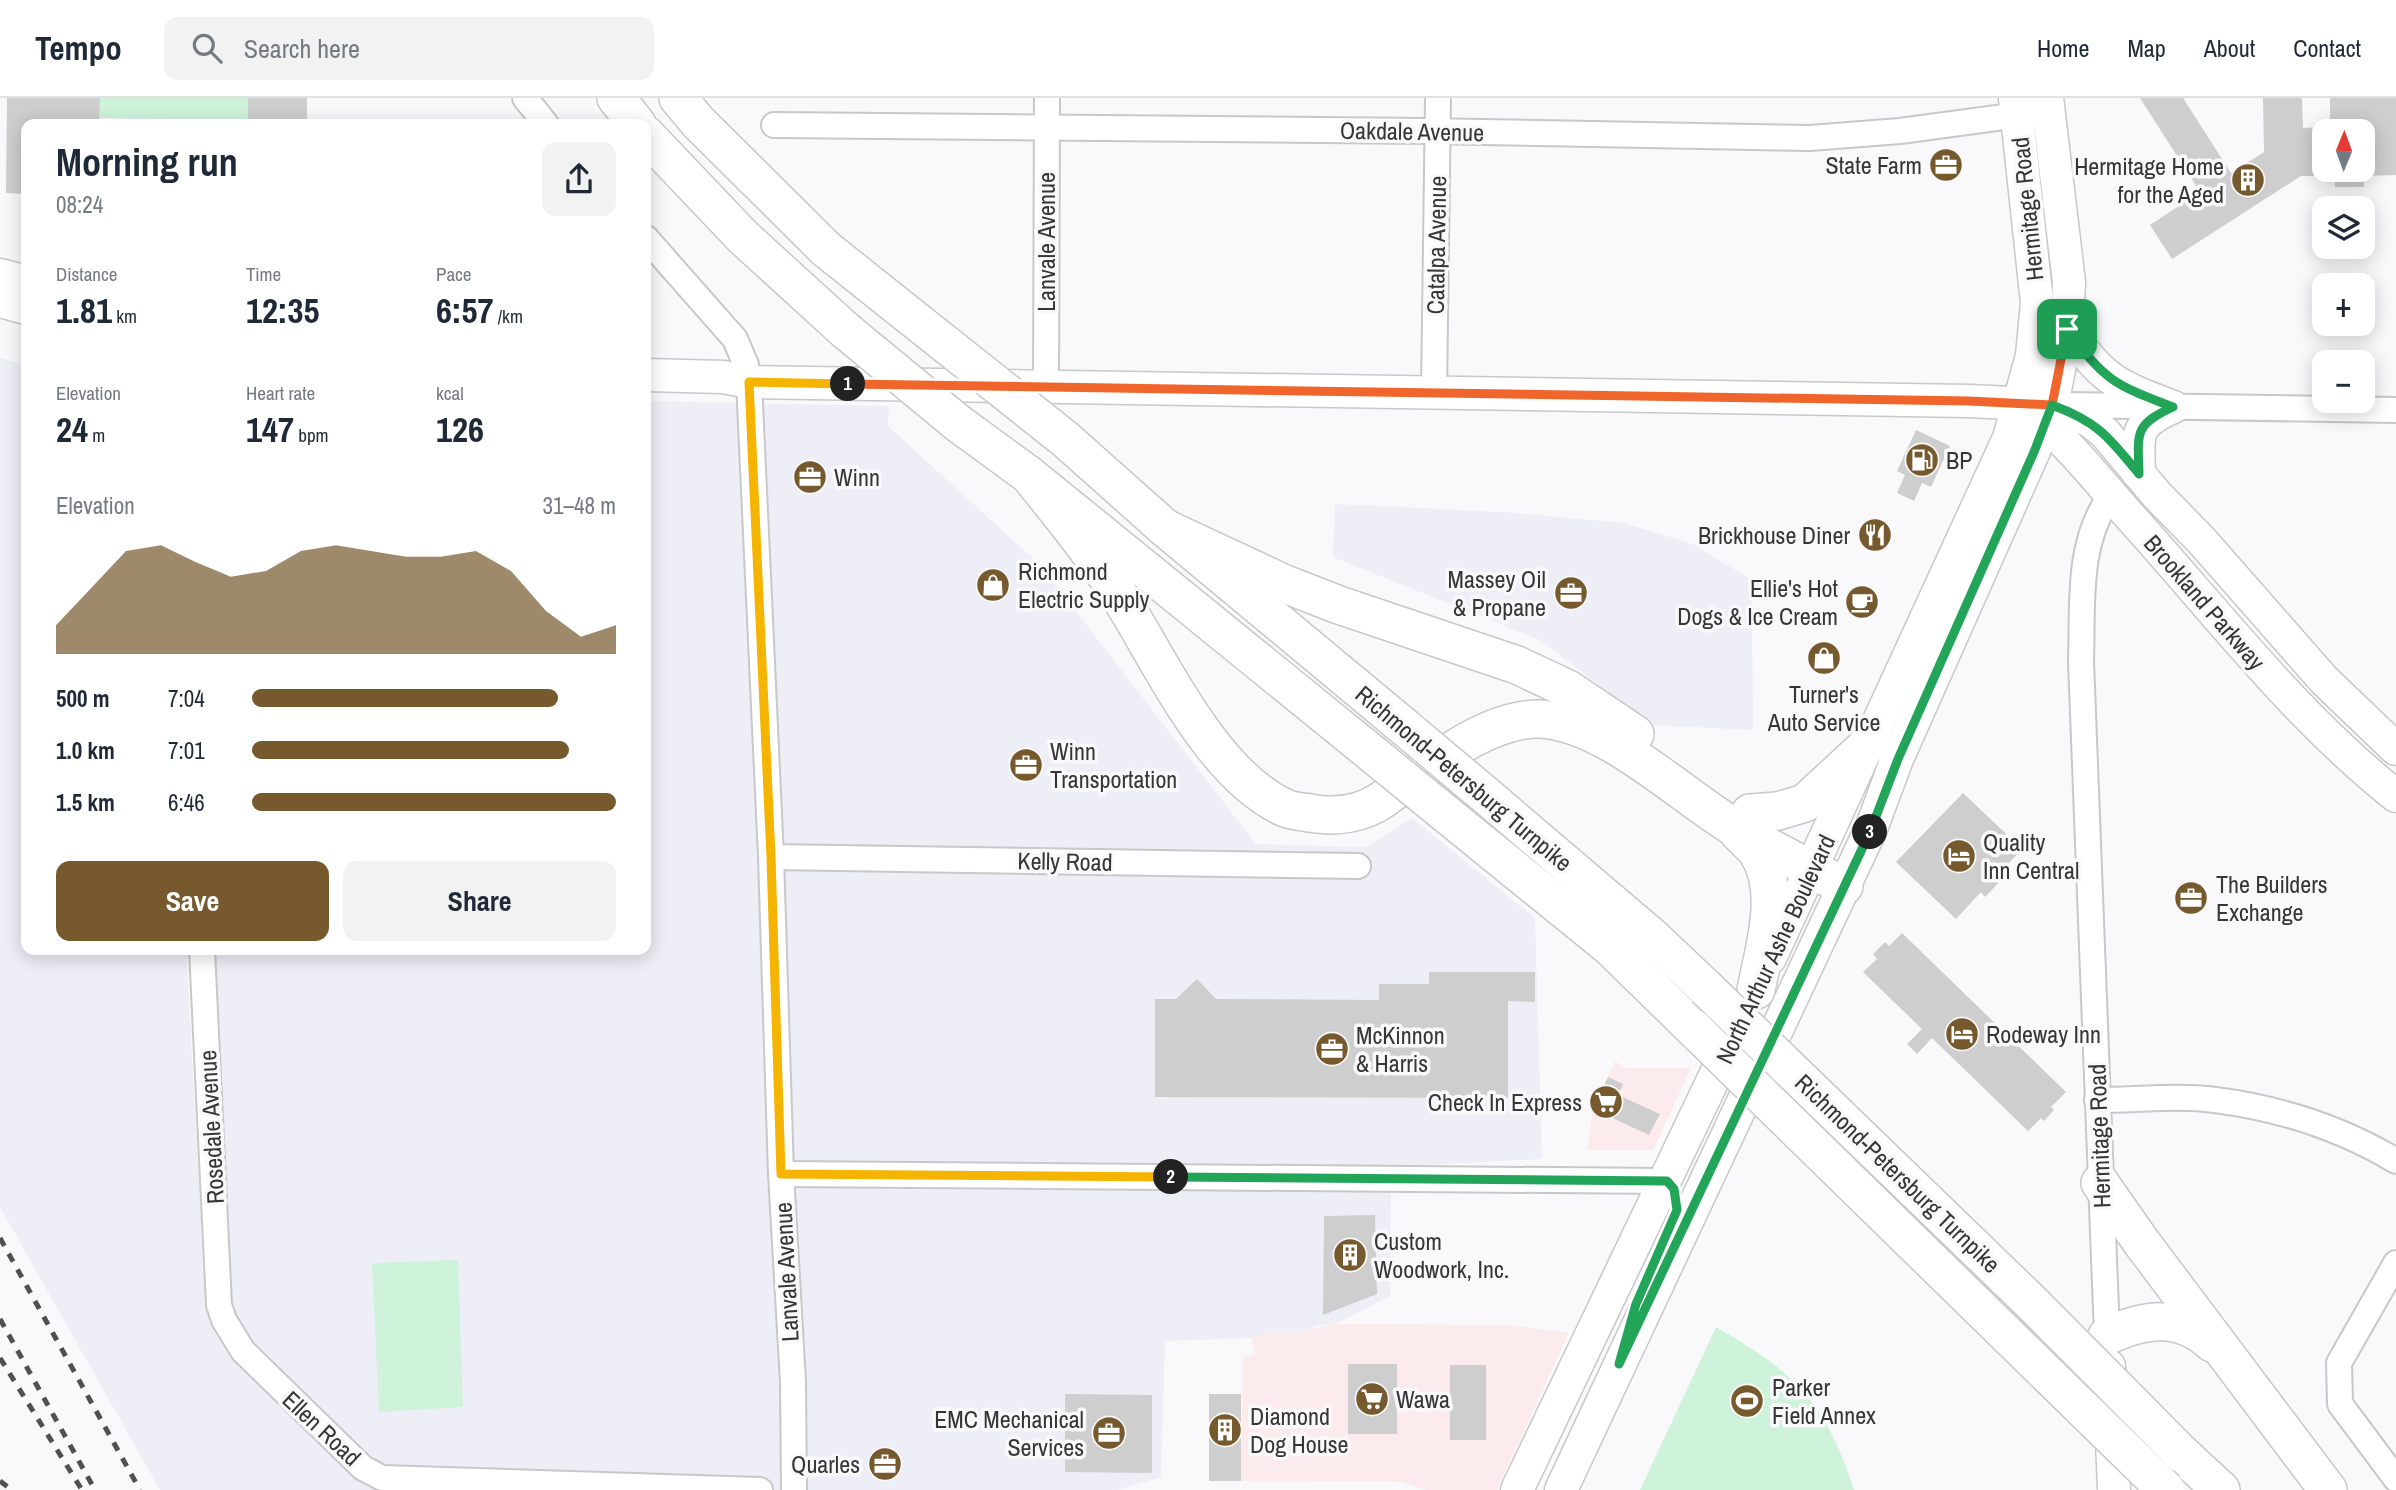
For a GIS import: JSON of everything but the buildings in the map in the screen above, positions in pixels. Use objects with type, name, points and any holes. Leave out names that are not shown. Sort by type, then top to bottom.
[{"type":"highway","points":[[616,98],[633,119]]},
{"type":"highway","name":"Richmond-Petersburg Turnpike","points":[[678,98],[826,249],[1065,439],[1165,528],[1652,937],[2034,1305],[2221,1490]]},
{"type":"highway","name":"Richmond-Petersburg Turnpike","points":[[651,140],[743,237],[845,330],[959,424],[1029,475],[1610,947],[2166,1490]]},
{"type":"highway","points":[[1029,475],[1114,586],[1182,698],[1223,759],[1253,787],[1287,809],[1326,815],[1352,813],[1377,803],[1458,748],[1500,725],[1533,719],[1566,723],[1608,742],[1847,880]]},
{"type":"highway","points":[[1165,528],[1329,601],[1517,665],[1568,689],[1741,819],[1767,877],[1769,897],[1767,932],[1756,990]]},
{"type":"highway","points":[[1741,819],[1805,803],[1871,742]]},
{"type":"highway","points":[[2100,1183],[2328,1490]]},
{"type":"highway","points":[[2107,1336],[2134,1324],[2168,1322],[2202,1333],[2224,1353]]},
{"type":"main road","name":"Hermitage Road","points":[[2047,105],[2069,282],[2067,329],[2049,414]]},
{"type":"main road","name":"Hermitage Road","points":[[2016,107],[2037,303],[2035,340],[2021,403]]},
{"type":"main road","points":[[0,275],[21,281]]},
{"type":"main road","points":[[0,301],[21,307]]},
{"type":"main road","points":[[2067,329],[2106,377],[2124,389],[2173,407]]},
{"type":"main road","points":[[651,375],[723,377],[749,382],[2021,403]]},
{"type":"main road","points":[[651,387],[728,389],[749,382]]},
{"type":"main road","name":"Brookland Parkway","points":[[2021,403],[2049,414],[2090,421],[2105,433],[2323,680],[2396,748]]},
{"type":"main road","name":"North Arthur Ashe Boulevard","points":[[1517,1490],[1573,1369],[1667,1181],[1871,742],[2009,438],[2021,403]]},
{"type":"main road","points":[[2139,474],[2139,439],[2143,425],[2150,417],[2173,407]]},
{"type":"main road","name":"Brookland Parkway","points":[[2049,414],[2112,495],[2298,708],[2396,796]]},
{"type":"main road","name":"North Arthur Ashe Boulevard","points":[[1561,1490],[1847,880],[2049,414]]},
{"type":"main road","points":[[1619,1364],[1636,1304],[1677,1210],[1674,1189],[1667,1181]]},
{"type":"main road","name":"Hermitage Road","points":[[2107,1336],[2114,1490]]},
{"type":"street","points":[[525,98],[542,119]]},
{"type":"street","name":"Lanvale Avenue","points":[[1046,386],[1047,98]]},
{"type":"street","name":"Catalpa Avenue","points":[[1434,393],[1438,98]]},
{"type":"street","name":"Oakdale Avenue","points":[[774,125],[1843,137],[2016,107],[2047,105]]},
{"type":"street","name":"Lanvale Avenue","points":[[651,244],[735,339],[747,365],[749,382],[771,857],[781,1174],[793,1382],[794,1490]]},
{"type":"street","points":[[2049,414],[2173,407],[2396,411]]},
{"type":"street","name":"Hermitage Road","points":[[2107,1336],[2081,661],[2086,552],[2096,519],[2112,495]]},
{"type":"street","name":"Kelly Road","points":[[771,857],[1358,866]]},
{"type":"street","name":"Rosedale Avenue","points":[[202,955],[219,1305]]},
{"type":"street","points":[[2097,1100],[2212,1100],[2289,1114],[2372,1146],[2396,1161]]},
{"type":"street","points":[[781,1174],[1667,1181]]},
{"type":"street","points":[[2396,1263],[2339,1363],[2340,1404],[2396,1479]]},
{"type":"street","name":"Ellen Road","points":[[219,1305],[233,1339],[255,1364],[363,1468],[392,1485],[760,1490]]},
{"type":"shaded area","points":[[0,358],[21,364],[21,955],[186,955],[205,1292],[227,1290],[199,955],[651,955],[651,401],[889,406],[888,426],[1040,565],[1256,844],[1366,847],[1412,818],[1535,918],[1542,1159],[1391,1167],[1390,1296],[1336,1324],[1318,1325],[1300,1332],[1269,1333],[1252,1338],[1165,1341],[1161,1477],[1117,1490],[160,1490],[0,1207]]},
{"type":"shaded area","points":[[1335,504],[1504,512],[1623,523],[1693,544],[1752,580],[1753,730],[1650,725],[1542,641],[1333,557]]},
{"type":"shaded area","points":[[1615,1061],[1626,1068],[1691,1068],[1653,1150],[1587,1150],[1593,1109]]},
{"type":"shaded area","points":[[1336,1324],[1508,1325],[1569,1333],[1497,1490],[1427,1490],[1400,1482],[1241,1481],[1243,1356],[1255,1355],[1252,1338],[1269,1333],[1291,1333]]},
{"type":"green space","points":[[100,98],[248,98],[248,119],[99,118]]},
{"type":"green space","points":[[458,1260],[463,1407],[379,1412],[372,1263]]},
{"type":"green space","name":"Parker Field Annex","points":[[1716,1327],[1767,1359],[1804,1393],[1832,1434],[1854,1490],[1640,1490]]},
{"type":"railway","points":[[0,1238],[140,1490]]},
{"type":"railway","points":[[0,1319],[95,1490]]},
{"type":"railway","points":[[0,1358],[82,1490]]},
{"type":"railway","points":[[0,1481],[12,1490]]},
{"type":"place","name":"State Farm","points":[[1946,165]]},
{"type":"place","name":"Hermitage Home for the Aged","points":[[2248,180]]},
{"type":"place","name":"BP","points":[[1922,460]]},
{"type":"place","name":"Winn","points":[[810,477]]},
{"type":"place","name":"Brickhouse Diner","points":[[1875,535]]},
{"type":"place","name":"Richmond Electric Supply","points":[[993,585]]},
{"type":"place","name":"Massey Oil & Propane","points":[[1571,593]]},
{"type":"place","name":"Ellie's Hot Dogs & Ice Cream","points":[[1862,602]]},
{"type":"place","name":"Turner's Auto Service","points":[[1824,658]]},
{"type":"place","name":"Winn Transportation","points":[[1026,765]]},
{"type":"place","name":"Quality Inn Central","points":[[1959,856]]},
{"type":"place","name":"The Builders Exchange","points":[[2191,898]]},
{"type":"place","name":"Rodeway Inn","points":[[1962,1034]]},
{"type":"place","name":"McKinnon & Harris","points":[[1332,1049]]},
{"type":"place","name":"Check In Express","points":[[1606,1102]]},
{"type":"place","name":"Custom Woodwork, Inc.","points":[[1350,1255]]},
{"type":"place","name":"Wawa","points":[[1372,1399]]},
{"type":"place","name":"Parker Field Annex","points":[[1747,1401]]},
{"type":"place","name":"Diamond Dog House","points":[[1225,1430]]},
{"type":"place","name":"EMC Mechanical Services","points":[[1109,1433]]},
{"type":"place","name":"Quarles","points":[[885,1464]]},
{"type":"route","points":[[2067,329],[2052,405],[1969,401],[749,382],[771,857],[781,1174],[1667,1181],[1674,1189],[1677,1210],[1636,1304],[1619,1364],[1871,829],[1898,759],[2034,452],[2052,405],[2090,421],[2105,433],[2139,474],[2138,446],[2143,425],[2150,417],[2173,407],[2115,384],[2097,369],[2067,329]]}]
